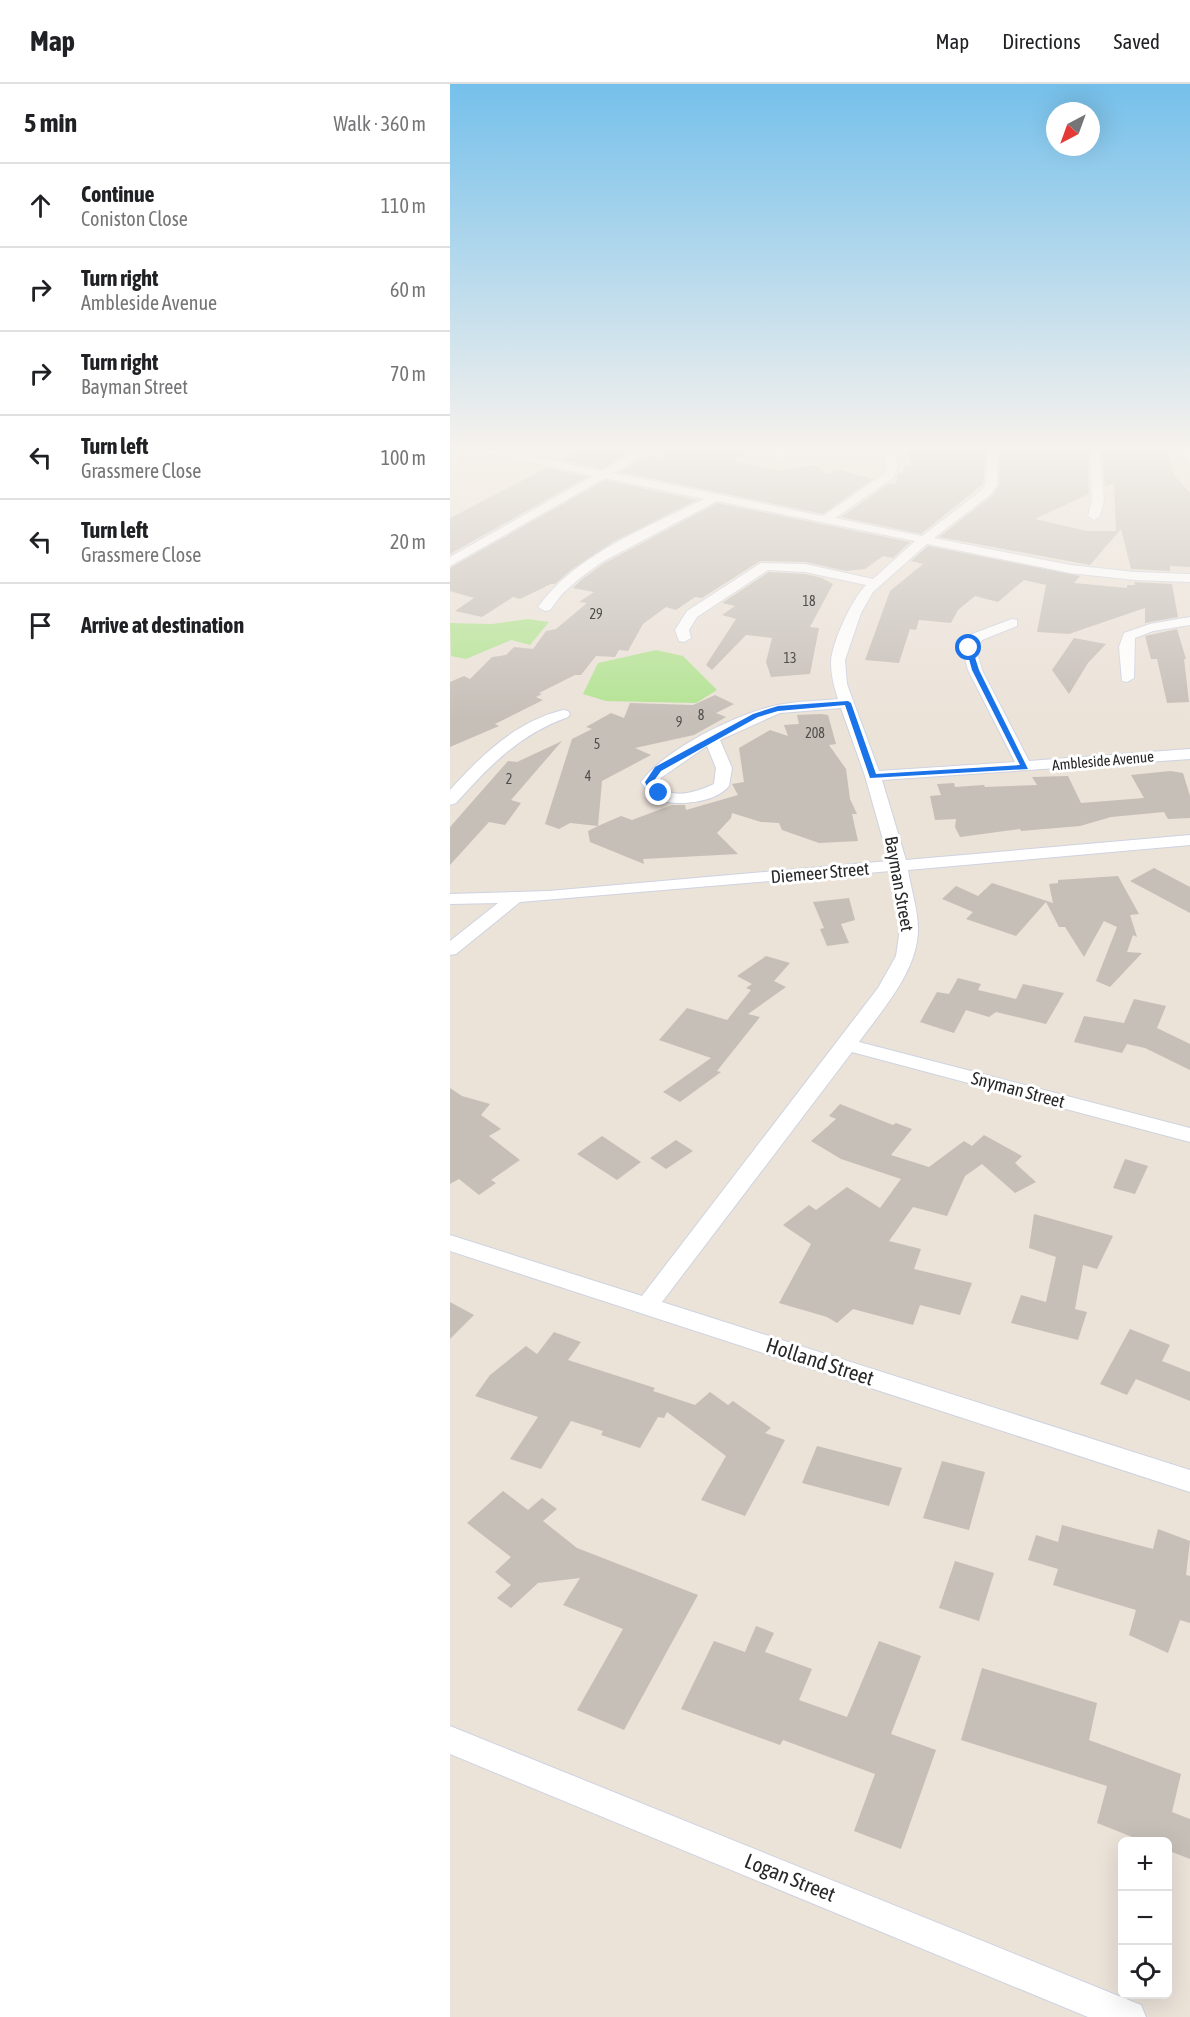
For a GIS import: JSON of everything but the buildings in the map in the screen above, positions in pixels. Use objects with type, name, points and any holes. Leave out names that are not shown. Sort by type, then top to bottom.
[{"type":"street","points":[[450,562],[490,539]]},
{"type":"street","points":[[545,607],[553,593],[585,570],[640,539]]},
{"type":"street","points":[[920,539],[1070,569],[1186,578],[1190,594]]},
{"type":"street","name":"Bayman Street","points":[[647,1306],[847,1046],[887,989],[905,956],[909,929],[899,866],[873,776],[837,670],[838,660],[860,600],[924,540]]},
{"type":"street","points":[[684,638],[682,630],[692,614],[765,566],[805,568],[876,583]]},
{"type":"street","points":[[1127,678],[1126,647],[1129,636],[1143,630],[1190,621]]},
{"type":"street","points":[[1012,623],[977,637],[969,648],[975,670],[1025,767]]},
{"type":"street","points":[[712,739],[724,768],[721,786],[708,794],[685,798],[659,793],[651,788],[649,782],[658,769],[755,715],[778,709],[848,703]]},
{"type":"street","points":[[450,800],[505,742],[530,726],[563,714]]},
{"type":"street","name":"Ambleside Avenue","points":[[873,776],[1190,754]]},
{"type":"street","name":"Diemeer Street","points":[[456,900],[513,899],[1190,840]]},
{"type":"street","points":[[450,950],[513,899]]},
{"type":"street","points":[[456,900],[469,915],[471,931]]},
{"type":"street","name":"Snyman Street","points":[[847,1046],[1190,1135]]},
{"type":"street","name":"Holland Street","points":[[450,1244],[1190,1481]]},
{"type":"street","name":"Logan Street","points":[[450,1740],[1129,2017]]},
{"type":"green space","points":[[528,619],[549,622],[530,645],[511,640],[466,659],[451,656],[450,623],[492,624]]},
{"type":"green space","points":[[656,650],[683,656],[717,690],[696,703],[606,701],[583,694],[598,663]]},
{"type":"route","points":[[659,793],[651,788],[649,782],[658,769],[755,715],[778,709],[848,703],[873,776],[1025,767],[975,670],[969,648]]}]
